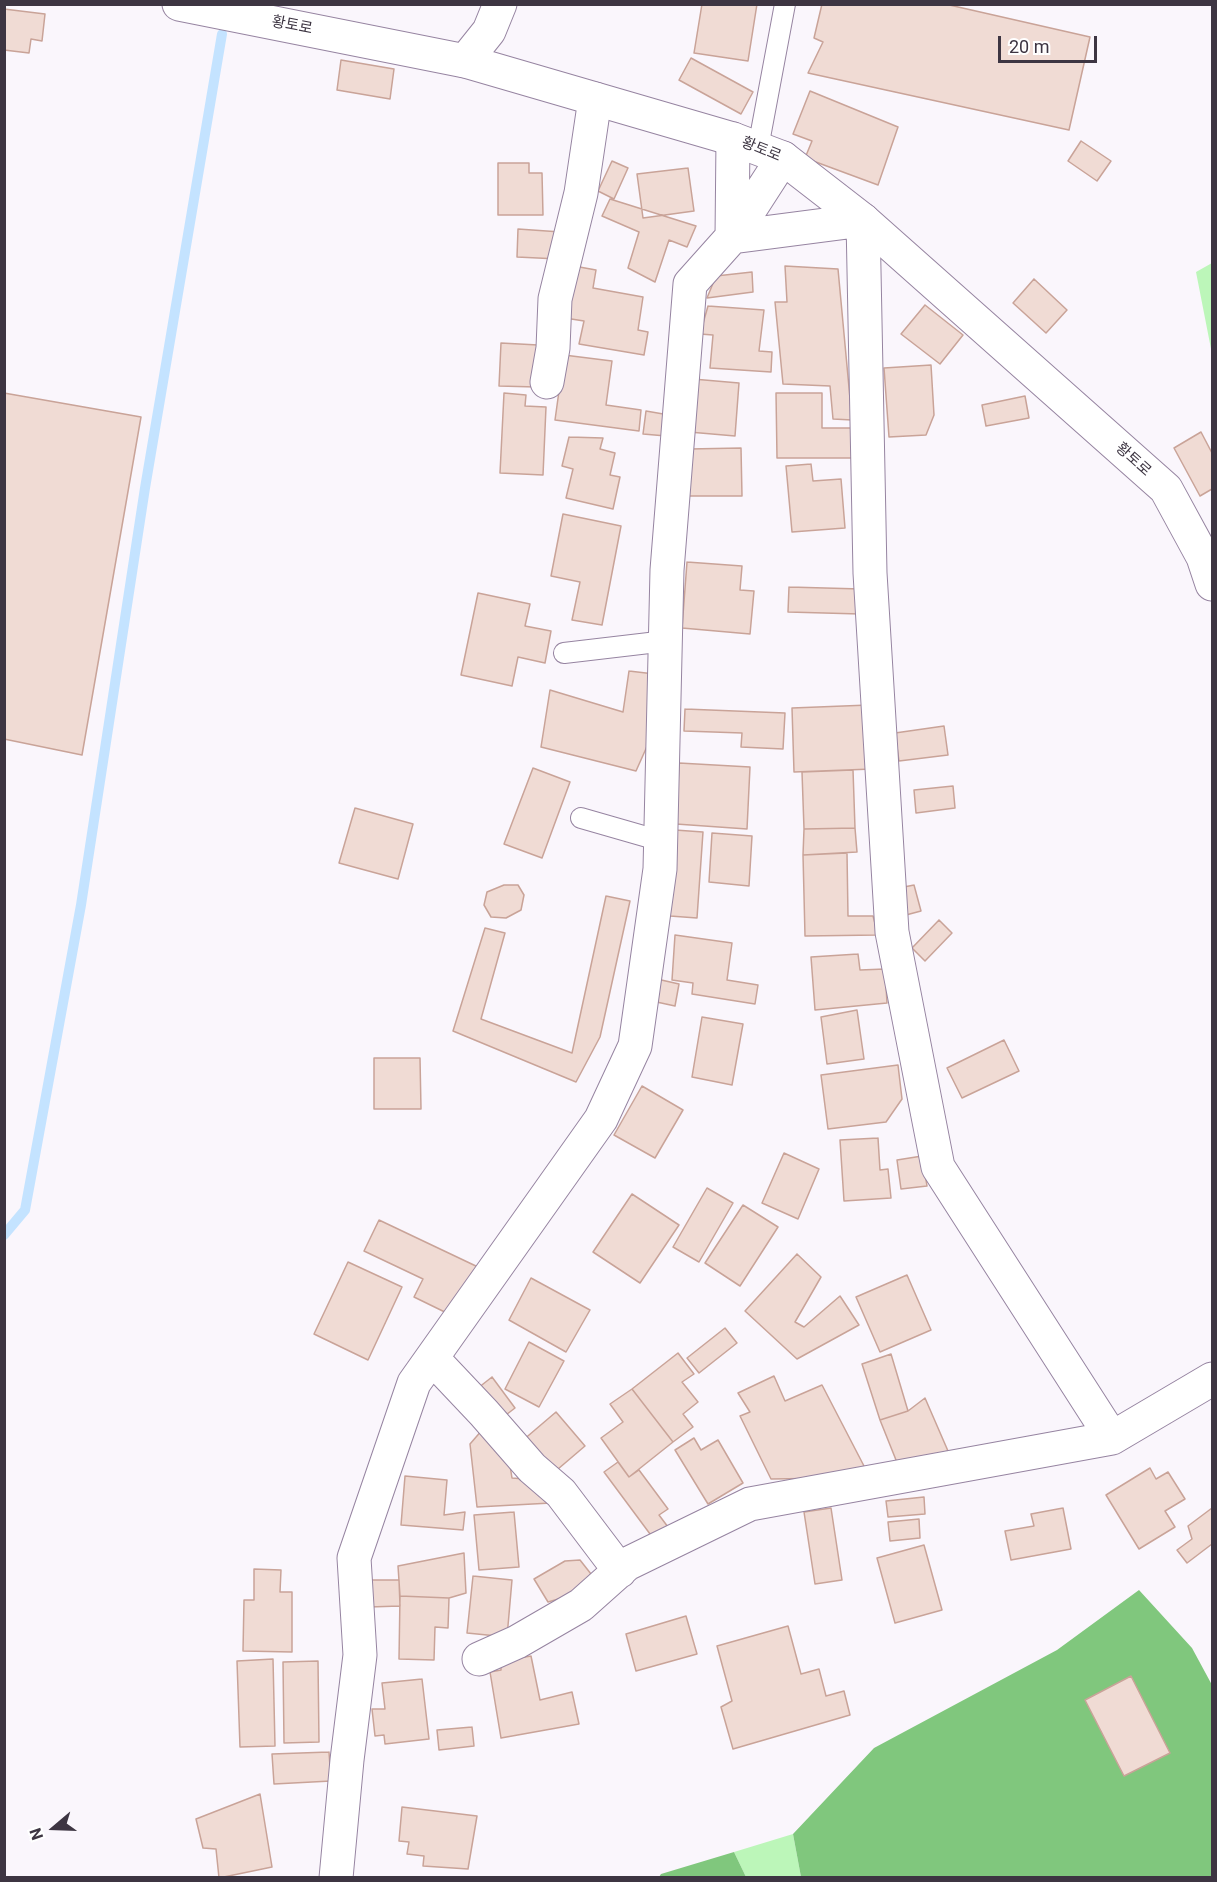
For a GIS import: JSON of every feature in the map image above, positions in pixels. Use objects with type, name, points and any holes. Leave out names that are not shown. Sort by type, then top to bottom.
[{"type":"street","name":"황토로","points":[[179,4],[465,61],[758,149],[863,220],[1166,489],[1203,557],[1212,585]]},
{"type":"street","points":[[465,61],[489,32],[500,4]]},
{"type":"street","points":[[547,382],[553,348],[555,298],[581,193],[594,99]]},
{"type":"street","points":[[336,1878],[360,1655],[354,1558],[414,1383],[601,1119],[635,1046],[660,869],[667,570],[690,284],[732,237],[758,149]]},
{"type":"street","points":[[732,237],[758,149]]},
{"type":"street","points":[[732,237],[863,220],[870,573],[892,932],[938,1167],[1112,1438]]},
{"type":"street","points":[[432,1358],[532,1468],[561,1493],[620,1570]]},
{"type":"street","points":[[479,1659],[517,1642],[580,1605],[627,1564],[750,1504],[1112,1438],[1212,1379]]},
{"type":"lane","points":[[758,149],[785,4]]},
{"type":"lane","points":[[564,653],[666,640]]},
{"type":"lane","points":[[581,818],[661,841]]},
{"type":"green space","points":[[1212,263],[1212,354],[1196,272]]},
{"type":"green space","points":[[1139,1590],[1192,1648],[1212,1685],[1212,1877],[801,1877],[793,1834],[874,1748],[1057,1650]]},
{"type":"green space","points":[[793,1834],[801,1877],[746,1877],[734,1852]]},
{"type":"green space","points":[[734,1852],[746,1877],[659,1877],[661,1874]]},
{"type":"building","points":[[702,4],[757,4],[748,61],[694,53]]},
{"type":"building","points":[[822,4],[945,4],[1090,37],[1069,130],[808,73],[823,42],[814,38]]},
{"type":"building","points":[[4,9],[45,14],[42,41],[31,39],[29,53],[4,50]]},
{"type":"building","points":[[691,58],[753,92],[741,114],[679,80]]},
{"type":"building","points":[[341,60],[394,69],[390,99],[337,90]]},
{"type":"building","points":[[810,91],[898,127],[878,185],[805,158],[812,141],[793,134]]},
{"type":"building","points":[[1081,141],[1111,161],[1097,181],[1068,161]]},
{"type":"building","points":[[612,161],[628,168],[614,199],[598,191]]},
{"type":"building","points":[[498,163],[529,163],[529,173],[542,173],[543,215],[498,215]]},
{"type":"building","points":[[688,168],[694,211],[643,218],[637,174]]},
{"type":"building","points":[[610,199],[696,226],[687,247],[669,240],[655,282],[628,268],[639,232],[602,216]]},
{"type":"building","points":[[518,229],[561,232],[558,259],[517,257]]},
{"type":"building","points":[[574,266],[596,270],[593,288],[643,297],[638,330],[648,332],[644,355],[579,344],[584,321],[565,318]]},
{"type":"building","points":[[785,266],[838,269],[852,420],[833,419],[830,386],[783,384],[775,302],[787,302]]},
{"type":"building","points":[[752,272],[753,292],[707,298],[716,276]]},
{"type":"building","points":[[1034,279],[1067,310],[1046,333],[1013,303]]},
{"type":"building","points":[[925,305],[963,335],[940,364],[901,334]]},
{"type":"building","points":[[708,306],[764,310],[759,351],[772,352],[771,372],[710,368],[713,335],[700,334]]},
{"type":"building","points":[[501,343],[538,345],[536,387],[499,386]]},
{"type":"building","points":[[564,355],[612,361],[606,405],[641,410],[639,431],[555,420]]},
{"type":"building","points":[[931,365],[934,415],[926,435],[889,437],[884,368]]},
{"type":"building","points":[[693,379],[739,383],[735,436],[689,432]]},
{"type":"building","points":[[4,393],[141,417],[82,755],[4,739]]},
{"type":"building","points":[[504,393],[526,395],[525,406],[546,407],[543,475],[500,473]]},
{"type":"building","points":[[776,393],[822,393],[822,428],[855,428],[855,458],[777,458]]},
{"type":"building","points":[[1025,396],[1029,418],[986,426],[982,405]]},
{"type":"building","points":[[646,411],[669,415],[666,436],[643,434]]},
{"type":"building","points":[[1201,432],[1212,453],[1212,489],[1200,496],[1174,448]]},
{"type":"building","points":[[569,437],[603,438],[600,449],[615,453],[610,475],[620,477],[613,509],[566,498],[573,469],[562,466]]},
{"type":"building","points":[[741,448],[742,496],[689,496],[689,449]]},
{"type":"building","points":[[811,464],[813,481],[841,479],[845,528],[792,532],[786,466]]},
{"type":"building","points":[[563,514],[621,526],[602,625],[572,620],[580,582],[551,576]]},
{"type":"building","points":[[687,562],[742,566],[740,590],[754,591],[750,634],[682,628]]},
{"type":"building","points":[[789,587],[861,589],[860,614],[788,612]]},
{"type":"building","points":[[478,593],[530,604],[525,626],[551,631],[545,663],[518,657],[512,686],[461,675]]},
{"type":"building","points":[[629,671],[663,675],[653,733],[636,771],[541,747],[550,690],[623,712]]},
{"type":"building","points":[[869,705],[872,769],[794,772],[792,708]]},
{"type":"building","points":[[685,709],[785,713],[783,749],[741,747],[742,733],[684,731]]},
{"type":"building","points":[[944,726],[948,755],[899,761],[895,733]]},
{"type":"building","points":[[679,763],[750,767],[747,829],[676,824]]},
{"type":"building","points":[[533,768],[570,782],[542,858],[504,844]]},
{"type":"building","points":[[853,770],[855,828],[804,829],[802,772]]},
{"type":"building","points":[[953,786],[955,808],[916,813],[914,790]]},
{"type":"building","points":[[355,808],[413,824],[398,879],[339,863]]},
{"type":"building","points":[[855,828],[857,852],[803,855],[804,829]]},
{"type":"building","points":[[675,830],[703,832],[697,918],[670,916]]},
{"type":"building","points":[[712,833],[752,836],[749,886],[709,882]]},
{"type":"building","points":[[847,853],[848,916],[873,916],[878,935],[805,936],[803,855]]},
{"type":"building","points":[[504,885],[518,885],[524,895],[521,910],[506,918],[491,917],[484,905],[487,892]]},
{"type":"building","points":[[914,885],[921,911],[906,915],[899,888]]},
{"type":"building","points":[[606,896],[630,901],[600,1037],[576,1082],[453,1031],[485,928],[505,933],[481,1019],[572,1053]]},
{"type":"building","points":[[939,920],[952,933],[925,961],[912,948]]},
{"type":"building","points":[[675,935],[732,943],[727,980],[758,985],[755,1004],[692,994],[693,983],[672,980]]},
{"type":"building","points":[[858,954],[860,970],[885,969],[887,1003],[815,1010],[811,957]]},
{"type":"building","points":[[657,979],[679,984],[675,1006],[652,1001]]},
{"type":"building","points":[[857,1010],[864,1059],[827,1064],[821,1017]]},
{"type":"building","points":[[702,1017],[743,1024],[732,1085],[692,1077]]},
{"type":"building","points":[[1004,1040],[1019,1071],[962,1098],[947,1068]]},
{"type":"building","points":[[374,1058],[420,1058],[421,1109],[374,1109]]},
{"type":"building","points":[[898,1065],[902,1099],[886,1122],[828,1129],[821,1075]]},
{"type":"building","points":[[642,1086],[683,1110],[655,1158],[614,1135]]},
{"type":"building","points":[[878,1138],[880,1170],[888,1169],[891,1198],[844,1201],[840,1140]]},
{"type":"building","points":[[784,1153],[819,1169],[798,1219],[762,1203]]},
{"type":"building","points":[[922,1156],[927,1186],[901,1189],[897,1160]]},
{"type":"building","points":[[707,1188],[733,1203],[699,1262],[673,1247]]},
{"type":"building","points":[[632,1194],[679,1225],[640,1283],[593,1252]]},
{"type":"building","points":[[743,1205],[778,1227],[740,1286],[705,1263]]},
{"type":"building","points":[[379,1220],[478,1267],[455,1317],[414,1297],[423,1279],[364,1251]]},
{"type":"building","points":[[797,1254],[821,1277],[795,1322],[804,1327],[840,1296],[859,1325],[797,1359],[745,1311]]},
{"type":"building","points":[[348,1262],[402,1287],[368,1360],[314,1334]]},
{"type":"building","points":[[907,1275],[931,1330],[880,1352],[856,1297]]},
{"type":"building","points":[[531,1278],[590,1310],[566,1352],[509,1320]]},
{"type":"building","points":[[725,1328],[737,1343],[699,1373],[687,1358]]},
{"type":"building","points":[[529,1342],[564,1361],[539,1407],[505,1389]]},
{"type":"building","points":[[678,1353],[694,1374],[682,1382],[698,1402],[683,1414],[693,1427],[673,1442],[632,1389]]},
{"type":"building","points":[[891,1354],[908,1411],[880,1420],[862,1364]]},
{"type":"building","points":[[774,1376],[785,1401],[822,1385],[864,1466],[840,1478],[771,1479],[740,1416],[750,1412],[738,1393]]},
{"type":"building","points":[[492,1377],[515,1408],[502,1418],[478,1388]]},
{"type":"building","points":[[632,1389],[673,1442],[629,1477],[601,1438],[623,1422],[610,1404]]},
{"type":"building","points":[[925,1398],[948,1451],[898,1465],[880,1420],[908,1411]]},
{"type":"building","points":[[556,1412],[585,1446],[551,1475],[522,1441]]},
{"type":"building","points":[[483,1429],[508,1453],[512,1478],[537,1480],[551,1503],[477,1507],[470,1444]]},
{"type":"building","points":[[694,1438],[701,1450],[718,1440],[743,1483],[708,1504],[675,1450]]},
{"type":"building","points":[[618,1462],[629,1477],[639,1470],[668,1509],[659,1515],[668,1527],[653,1538],[604,1472]]},
{"type":"building","points":[[1150,1468],[1156,1479],[1168,1472],[1185,1499],[1165,1511],[1175,1527],[1139,1549],[1106,1495]]},
{"type":"building","points":[[405,1476],[447,1480],[444,1515],[465,1512],[463,1530],[401,1525]]},
{"type":"building","points":[[924,1497],[925,1514],[888,1517],[886,1501]]},
{"type":"building","points":[[831,1508],[842,1580],[815,1584],[804,1512]]},
{"type":"building","points":[[1063,1508],[1071,1549],[1011,1560],[1005,1531],[1034,1526],[1031,1514]]},
{"type":"building","points":[[1212,1508],[1212,1544],[1187,1563],[1177,1550],[1192,1539],[1188,1526]]},
{"type":"building","points":[[514,1512],[519,1567],[479,1570],[474,1515]]},
{"type":"building","points":[[919,1519],[920,1538],[890,1541],[888,1522]]},
{"type":"building","points":[[924,1545],[942,1610],[895,1623],[877,1558]]},
{"type":"building","points":[[464,1553],[466,1593],[449,1598],[400,1596],[398,1566]]},
{"type":"building","points":[[580,1560],[591,1574],[579,1593],[548,1602],[534,1579],[565,1561]]},
{"type":"building","points":[[254,1569],[281,1570],[280,1592],[292,1592],[292,1652],[243,1651],[244,1600],[254,1600]]},
{"type":"building","points":[[473,1576],[512,1580],[507,1637],[467,1633]]},
{"type":"building","points":[[368,1580],[399,1580],[400,1606],[369,1607]]},
{"type":"building","points":[[400,1596],[449,1598],[448,1628],[435,1627],[434,1660],[399,1659]]},
{"type":"building","points":[[686,1616],[697,1654],[636,1671],[626,1634]]},
{"type":"building","points":[[788,1626],[801,1674],[819,1669],[826,1696],[844,1691],[850,1715],[733,1749],[721,1707],[732,1701],[717,1646]]},
{"type":"building","points":[[531,1656],[540,1700],[572,1692],[579,1724],[501,1738],[490,1672],[501,1670],[501,1661]]},
{"type":"building","points":[[273,1659],[275,1746],[240,1747],[237,1661]]},
{"type":"building","points":[[318,1661],[319,1742],[284,1743],[283,1662]]},
{"type":"building","points":[[1131,1676],[1170,1753],[1124,1776],[1085,1700]]},
{"type":"building","points":[[422,1679],[429,1739],[385,1744],[384,1735],[375,1736],[372,1709],[385,1709],[382,1683]]},
{"type":"building","points":[[472,1727],[474,1746],[439,1750],[437,1730]]},
{"type":"building","points":[[329,1752],[331,1781],[274,1784],[272,1754]]},
{"type":"building","points":[[260,1794],[272,1867],[219,1878],[216,1849],[203,1848],[196,1819]]},
{"type":"building","points":[[402,1807],[477,1816],[468,1869],[423,1866],[424,1856],[407,1854],[409,1842],[399,1841]]},
{"type":"waterway","points":[[4,1235],[25,1210],[81,905],[145,488],[222,34]]}]
